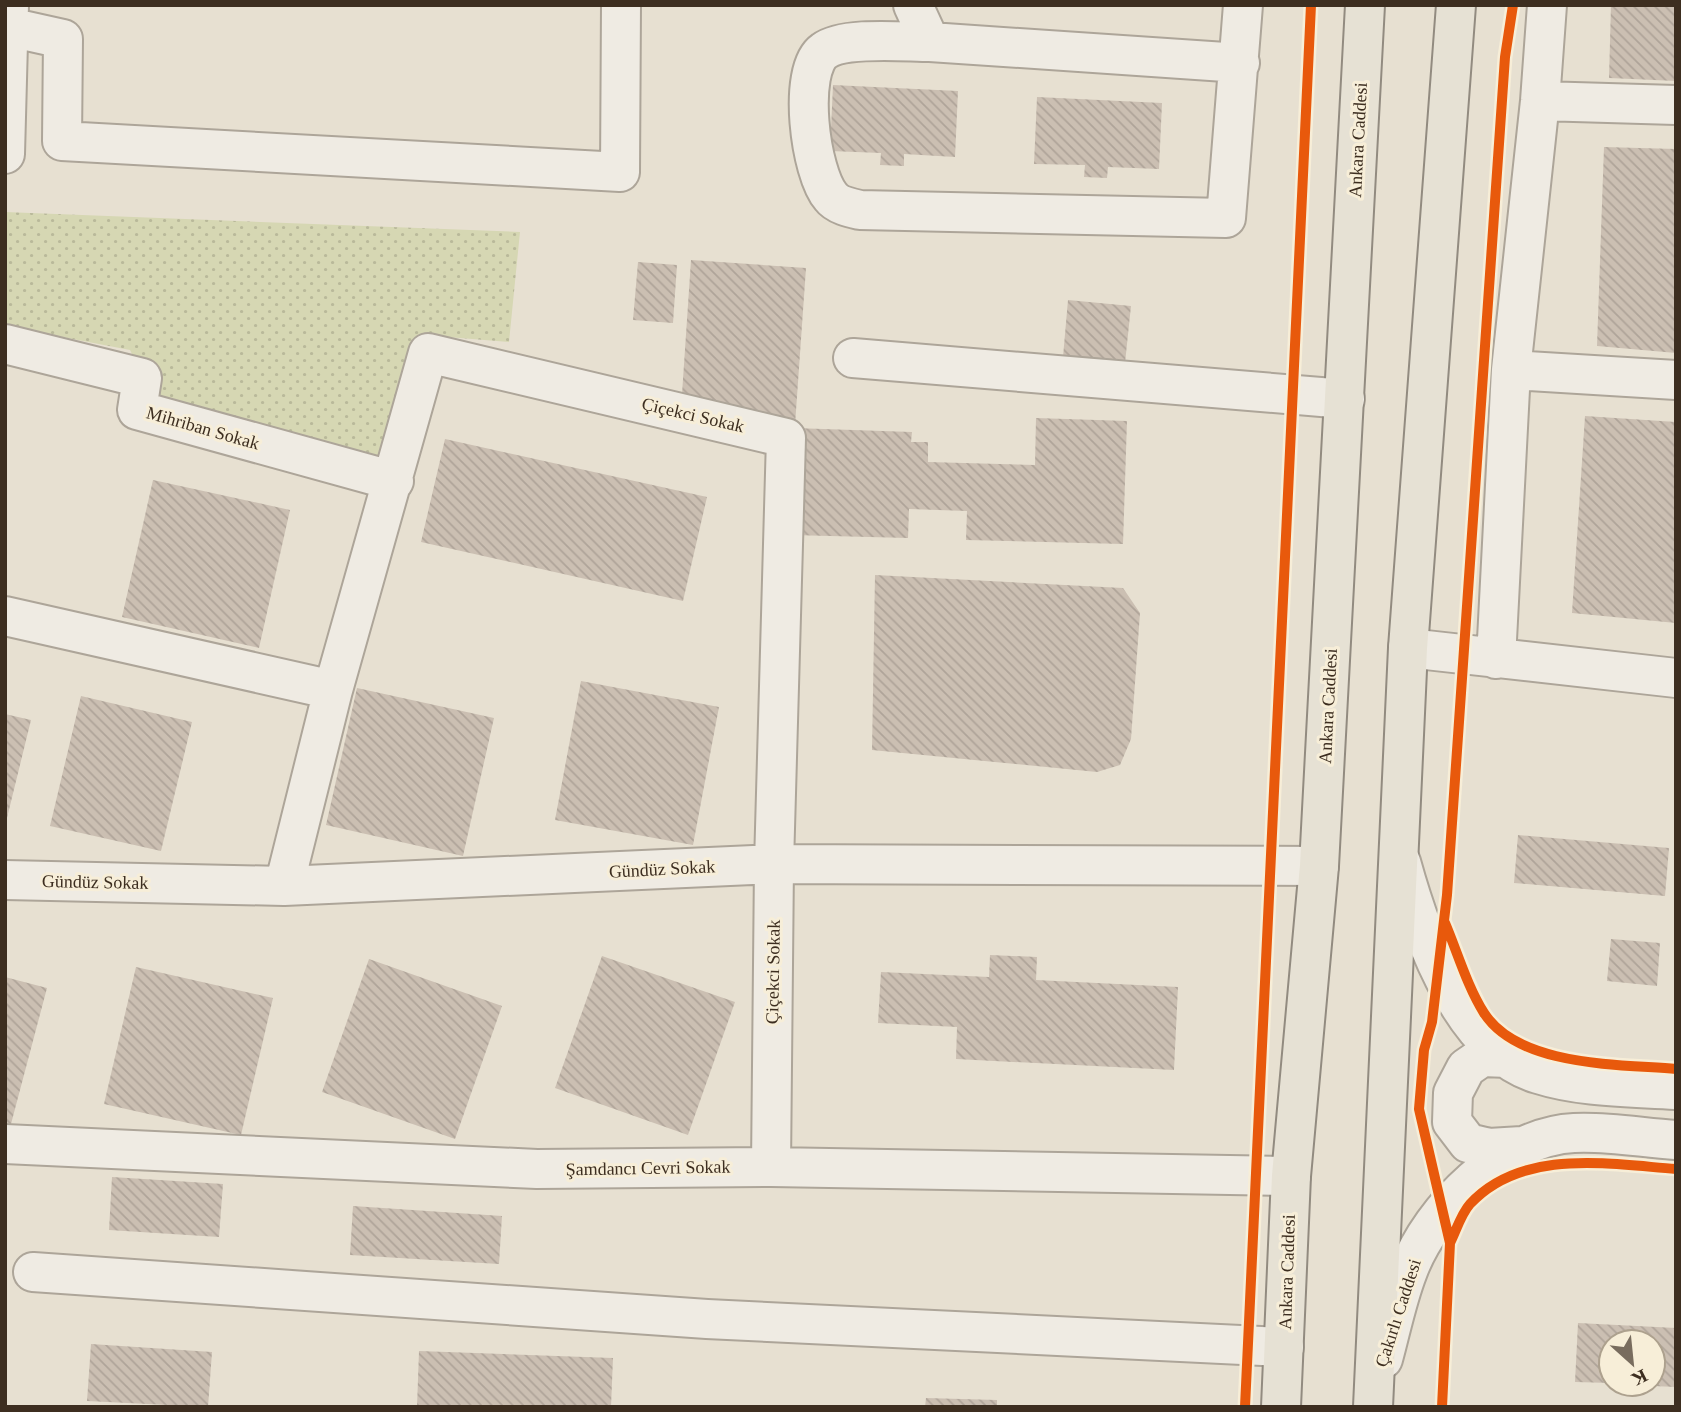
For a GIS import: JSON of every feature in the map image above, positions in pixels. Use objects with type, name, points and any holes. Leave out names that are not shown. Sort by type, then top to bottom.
[{"type":"main road","name":"Ankara Caddesi","points":[[1281,1407],[1291,1176],[1319,866],[1365,5]]},
{"type":"main road","points":[[1374,1397],[1408,648],[1456,5]]},
{"type":"street","points":[[5,154],[9,16],[63,39],[62,141],[620,172],[621,5]]},
{"type":"street","points":[[913,5],[930,42]]},
{"type":"street","points":[[1240,63],[930,42],[839,43],[814,60],[808,77],[812,144],[822,184],[832,199],[860,211],[1226,218],[1240,63],[1243,5]]},
{"type":"street","points":[[1496,659],[1511,370],[1540,101],[1547,5]]},
{"type":"street","points":[[1540,101],[1676,105]]},
{"type":"street","name":"Mihriban Sokak","points":[[5,344],[142,378],[137,410],[394,481]]},
{"type":"street","name":"Çiçekci Sokak","points":[[284,886],[333,690],[394,481],[428,352],[786,438],[774,864],[771,1167]]},
{"type":"street","points":[[853,358],[1345,399]]},
{"type":"street","points":[[1511,370],[1676,380]]},
{"type":"street","points":[[5,616],[333,690]]},
{"type":"street","points":[[1408,648],[1676,678]]},
{"type":"street","points":[[1399,858],[1417,920],[1443,977],[1476,1029],[1508,1058],[1536,1074],[1576,1082],[1676,1090]]},
{"type":"street","name":"Gündüz Sokak","points":[[5,880],[284,886],[774,864],[1319,866]]},
{"type":"street","points":[[1508,1058],[1482,1057],[1466,1068],[1452,1093],[1452,1122],[1468,1143],[1489,1148],[1522,1146]]},
{"type":"street","name":"Çakırlı Caddesi","points":[[1374,1397],[1408,1270],[1433,1222],[1476,1177],[1522,1146],[1572,1133],[1676,1140]]},
{"type":"street","name":"Şamdancı Cevri Sokak","points":[[5,1144],[537,1169],[771,1167],[1291,1176]]},
{"type":"street","points":[[33,1272],[707,1319],[1284,1347]]},
{"type":"green space","points":[[5,212],[520,232],[509,342],[435,336],[393,463],[159,407],[130,350],[5,326]]},
{"type":"building","points":[[1611,5],[1676,5],[1676,81],[1609,78]]},
{"type":"building","points":[[833,85],[958,91],[955,157],[904,154],[904,166],[880,165],[881,153],[830,151]]},
{"type":"building","points":[[1037,97],[1162,103],[1159,169],[1108,167],[1107,178],[1084,177],[1085,165],[1034,164]]},
{"type":"building","points":[[1604,147],[1676,149],[1676,353],[1597,346]]},
{"type":"building","points":[[691,260],[806,268],[795,425],[681,409]]},
{"type":"building","points":[[638,262],[677,265],[673,323],[633,320]]},
{"type":"building","points":[[1068,300],[1131,306],[1125,363],[1063,357]]},
{"type":"building","points":[[1585,416],[1676,422],[1676,623],[1572,613]]},
{"type":"building","points":[[1036,418],[1127,421],[1123,544],[966,540],[967,511],[909,509],[908,538],[791,535],[794,428],[912,432],[911,442],[928,442],[928,462],[1035,465]]},
{"type":"building","points":[[445,439],[707,497],[683,601],[421,542]]},
{"type":"building","points":[[153,480],[290,510],[259,648],[122,617]]},
{"type":"building","points":[[875,575],[1123,588],[1140,613],[1131,739],[1120,765],[1097,772],[872,750]]},
{"type":"building","points":[[581,681],[719,707],[693,845],[555,820]]},
{"type":"building","points":[[357,688],[494,718],[463,856],[326,825]]},
{"type":"building","points":[[81,696],[192,722],[161,851],[50,826]]},
{"type":"building","points":[[5,714],[31,720],[6,822],[5,822]]},
{"type":"building","points":[[1518,835],[1669,848],[1665,896],[1514,883]]},
{"type":"building","points":[[1611,939],[1660,943],[1657,986],[1607,981]]},
{"type":"building","points":[[990,955],[1037,957],[1036,980],[1178,987],[1174,1070],[956,1059],[957,1027],[878,1023],[881,972],[989,977]]},
{"type":"building","points":[[602,956],[735,1002],[688,1135],[555,1088]]},
{"type":"building","points":[[369,959],[502,1006],[455,1139],[322,1092]]},
{"type":"building","points":[[136,967],[273,998],[241,1135],[104,1104]]},
{"type":"building","points":[[5,977],[47,988],[11,1124],[5,1122]]},
{"type":"building","points":[[112,1177],[223,1184],[219,1237],[109,1230]]},
{"type":"building","points":[[353,1206],[502,1216],[499,1264],[350,1255]]},
{"type":"building","points":[[1578,1323],[1676,1328],[1676,1387],[1667,1387],[1667,1328],[1597,1328],[1597,1383],[1575,1382]]},
{"type":"building","points":[[91,1344],[212,1352],[208,1407],[87,1401]]},
{"type":"building","points":[[419,1351],[613,1358],[611,1407],[417,1407]]},
{"type":"building","points":[[926,1398],[997,1400],[997,1407],[925,1407]]},
{"type":"cycle path","points":[[1245,1407],[1311,5]]},
{"type":"cycle path","points":[[1442,1407],[1450,1243],[1419,1109],[1424,1050],[1432,1022],[1447,895],[1505,57],[1513,5]]},
{"type":"cycle path","points":[[1445,923],[1478,1003],[1500,1031],[1521,1044],[1572,1059],[1676,1069]]},
{"type":"cycle path","points":[[1450,1243],[1470,1204],[1491,1186],[1515,1174],[1540,1167],[1595,1163],[1676,1169]]}]
